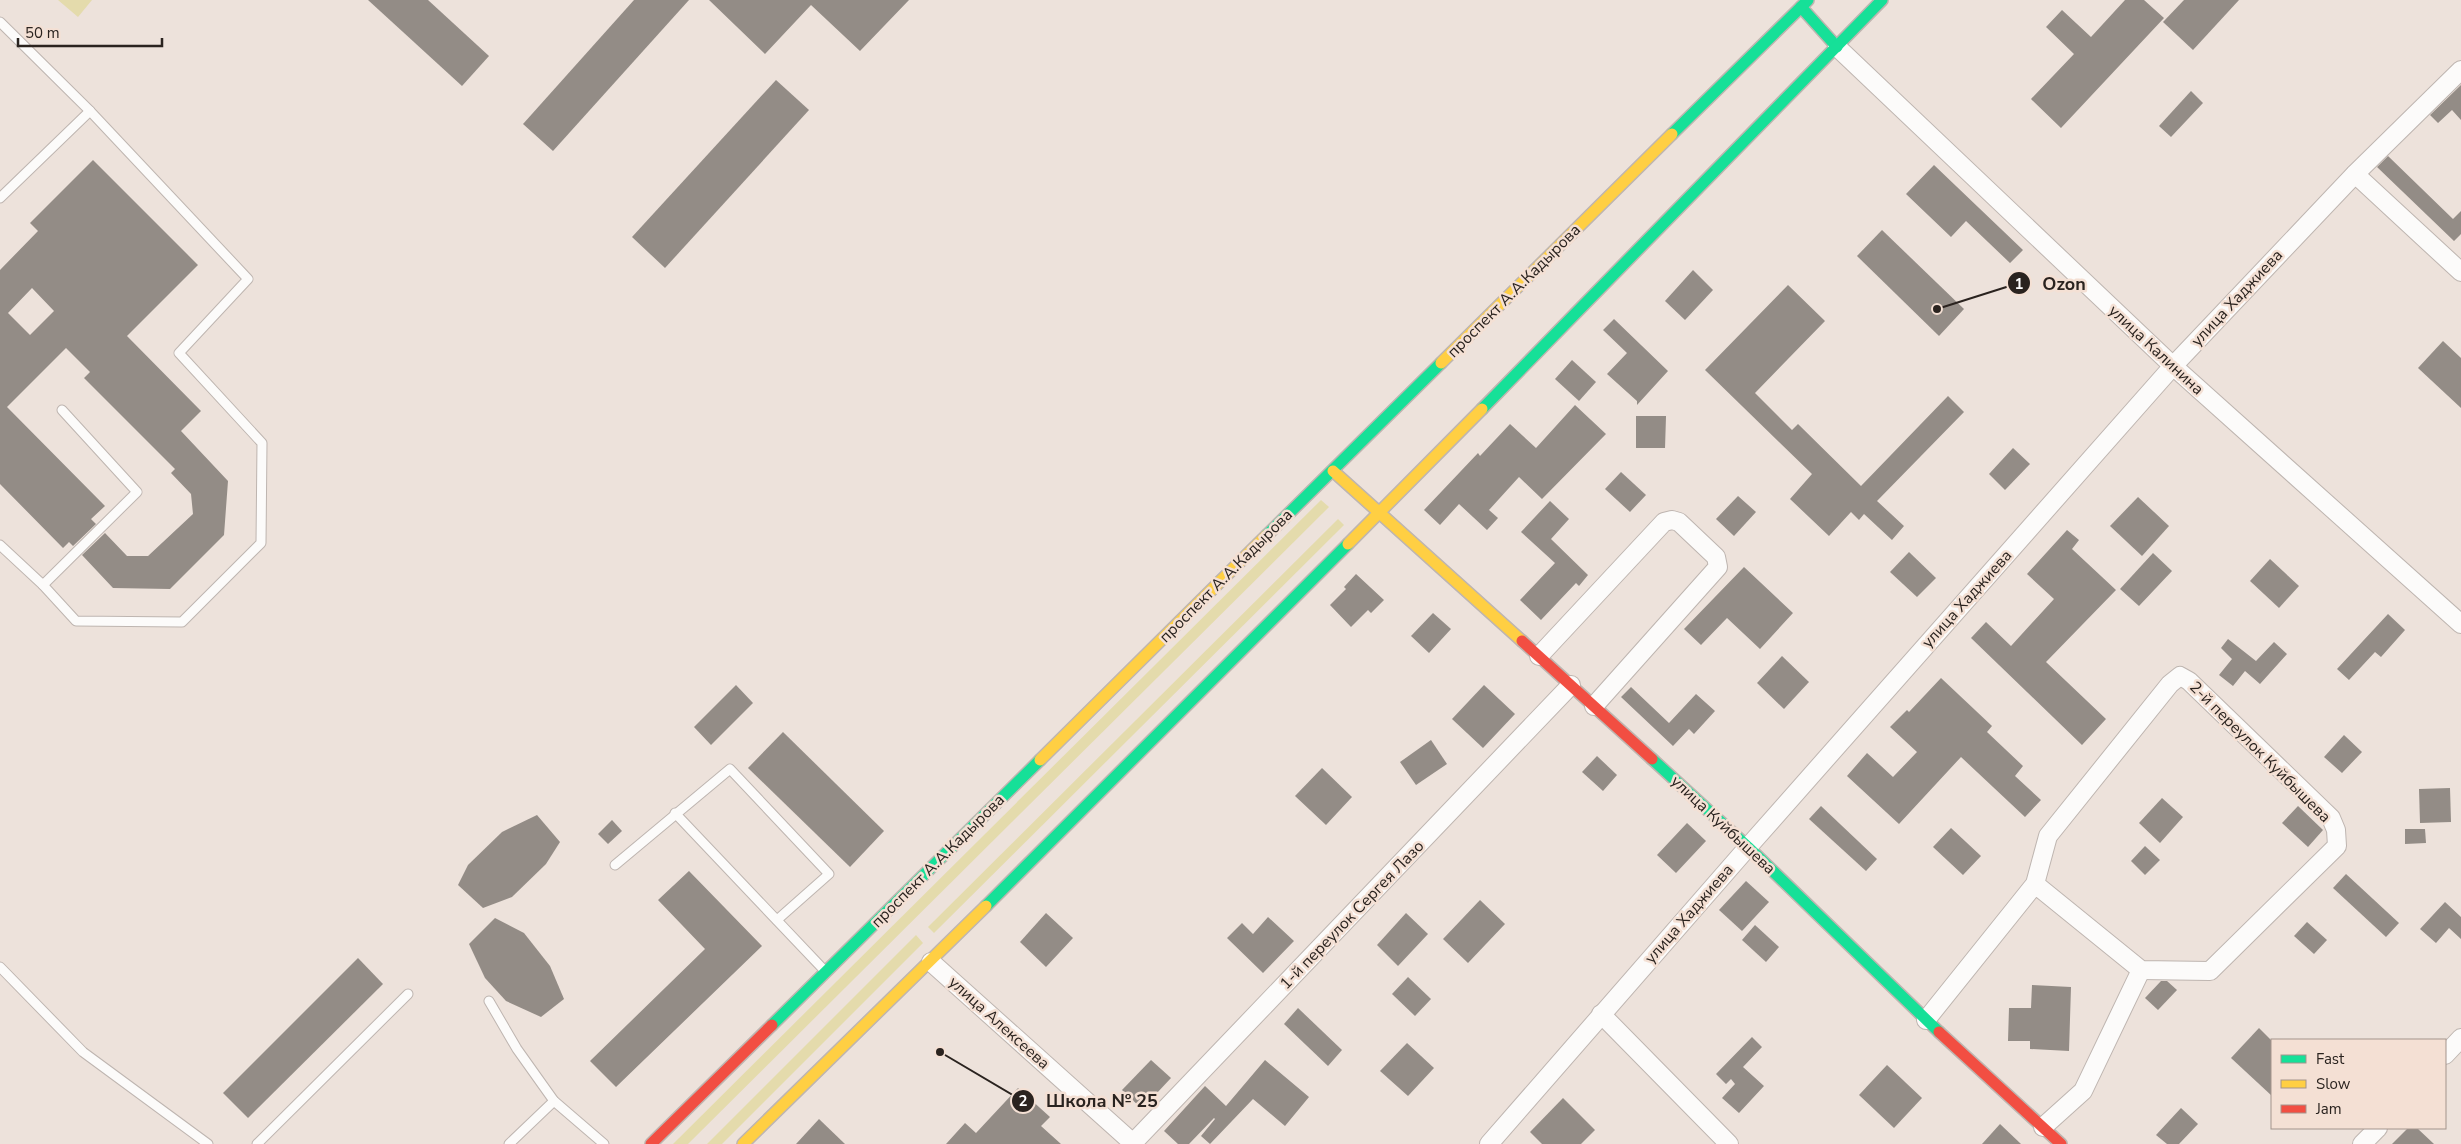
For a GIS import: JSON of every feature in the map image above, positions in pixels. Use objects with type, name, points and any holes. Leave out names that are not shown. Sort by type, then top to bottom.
[{"type":"street","points":[[744,1144],[931,962],[1378,513],[1882,0]]},
{"type":"street","name":"проспект А.А.Кадырова","points":[[651,1144],[1804,4],[1837,47]]},
{"type":"street","name":"улица Калинина","points":[[1837,47],[2173,366],[2461,624]]},
{"type":"street","name":"улица Хаджиева","points":[[1489,1144],[1601,1014],[2173,366],[2355,174],[2461,70]]},
{"type":"street","points":[[2355,174],[2461,272]]},
{"type":"street","name":"улица Куйбышева","points":[[1332,471],[1539,656],[1748,847],[1926,1020],[2061,1144]]},
{"type":"street","points":[[1539,656],[1664,522],[1672,520],[1679,522],[1716,557],[1718,567],[1594,706]]},
{"type":"street","name":"2-й переулок Куйбышева","points":[[1926,1020],[2035,884],[2048,836],[2170,684],[2180,676],[2189,680],[2331,818],[2336,830],[2337,846],[2210,971],[2141,970]]},
{"type":"street","name":"1-й переулок Сергея Лазо","points":[[1133,1144],[1571,685]]},
{"type":"street","points":[[2035,884],[2141,970],[2083,1091],[2043,1127]]},
{"type":"street","name":"улица Алексеева","points":[[931,962],[1133,1144]]},
{"type":"street","points":[[1601,1014],[1729,1144]]},
{"type":"street","points":[[2446,1054],[2461,1038]]},
{"type":"lane","points":[[0,22],[90,111],[248,279],[179,353],[262,443],[261,543],[182,622],[76,620],[43,585],[0,545]]},
{"type":"lane","points":[[0,198],[90,111]]},
{"type":"lane","points":[[43,585],[137,492],[62,410]]},
{"type":"lane","points":[[615,865],[730,768],[829,874],[777,920]]},
{"type":"lane","points":[[675,814],[826,972]]},
{"type":"lane","points":[[0,967],[83,1052],[208,1144]]},
{"type":"lane","points":[[257,1144],[408,994]]},
{"type":"lane","points":[[489,1000],[517,1049],[554,1101],[604,1144]]},
{"type":"lane","points":[[508,1144],[554,1101]]},
{"type":"shaded area","points":[[58,0],[92,0],[78,17]]},
{"type":"shaded area","points":[[1321,500],[1329,507],[688,1144],[673,1144]]},
{"type":"shaded area","points":[[1338,519],[1344,525],[934,933],[928,927]]},
{"type":"shaded area","points":[[916,935],[923,943],[722,1144],[707,1144]]},
{"type":"building","points":[[368,0],[428,0],[489,56],[462,86]]},
{"type":"building","points":[[634,0],[689,0],[553,151],[523,124]]},
{"type":"building","points":[[709,0],[909,0],[860,51],[811,5],[765,54]]},
{"type":"building","points":[[2125,0],[2144,0],[2164,18],[2061,128],[2031,99],[2074,54],[2046,27],[2062,10],[2091,37]]},
{"type":"building","points":[[2184,0],[2239,0],[2193,50],[2163,22]]},
{"type":"building","points":[[776,80],[809,110],[665,268],[632,237]]},
{"type":"building","points":[[2461,85],[2461,120],[2452,110],[2438,123],[2430,115]]},
{"type":"building","points":[[2191,91],[2203,103],[2171,137],[2159,126]]},
{"type":"building","points":[[2388,156],[2453,219],[2461,211],[2461,234],[2454,241],[2377,167]]},
{"type":"building","points":[[93,160],[198,265],[127,336],[201,411],[181,431],[228,481],[224,535],[170,589],[113,588],[82,555],[105,533],[127,556],[148,556],[193,514],[191,494],[171,473],[175,469],[84,378],[90,372],[66,348],[7,407],[105,506],[91,519],[96,524],[73,546],[69,542],[63,548],[0,484],[0,270],[38,231],[30,223]],"holes":[[[32,288],[54,311],[30,335],[8,313]]]},
{"type":"building","points":[[1934,165],[2023,250],[2010,263],[1966,221],[1951,237],[1906,194]]},
{"type":"building","points":[[1882,230],[1964,309],[1939,336],[1857,256]]},
{"type":"building","points":[[1693,270],[1713,290],[1685,320],[1665,301]]},
{"type":"building","points":[[1788,285],[1825,321],[1755,393],[1792,430],[1798,424],[1861,486],[1948,396],[1964,412],[1877,501],[1904,526],[1892,540],[1864,514],[1859,520],[1851,512],[1829,536],[1790,499],[1812,474],[1705,370]]},
{"type":"building","points":[[1614,319],[1668,371],[1637,405],[1637,401],[1607,374],[1627,353],[1603,330]]},
{"type":"building","points":[[2443,341],[2461,358],[2461,408],[2418,368]]},
{"type":"building","points":[[1572,360],[1596,382],[1579,401],[1555,379]]},
{"type":"building","points":[[1575,405],[1606,434],[1542,499],[1519,477],[1489,510],[1498,518],[1487,530],[1459,504],[1440,525],[1424,510],[1478,453],[1480,456],[1510,424],[1536,448]]},
{"type":"building","points":[[1636,416],[1666,416],[1665,448],[1636,448]]},
{"type":"building","points":[[2013,448],[2030,464],[2005,490],[1989,474]]},
{"type":"building","points":[[1621,472],[1646,495],[1630,512],[1605,489]]},
{"type":"building","points":[[1738,496],[1756,512],[1734,536],[1716,519]]},
{"type":"building","points":[[2138,497],[2169,526],[2142,556],[2110,526]]},
{"type":"building","points":[[1550,501],[1569,519],[1551,539],[1588,575],[1579,586],[1576,583],[1541,620],[1520,600],[1555,563],[1521,532]]},
{"type":"building","points":[[2067,530],[2079,540],[2072,549],[2116,590],[2046,662],[2106,719],[2082,745],[1971,638],[1986,622],[2011,646],[2054,599],[2027,574]]},
{"type":"building","points":[[1909,552],[1936,578],[1917,597],[1890,572]]},
{"type":"building","points":[[2153,553],[2172,571],[2139,606],[2120,589]]},
{"type":"building","points":[[2270,559],[2299,586],[2279,608],[2250,581]]},
{"type":"building","points":[[1744,567],[1793,613],[1760,649],[1727,618],[1701,645],[1684,629]]},
{"type":"building","points":[[1356,574],[1384,600],[1371,613],[1368,610],[1351,627],[1330,605],[1346,589],[1344,587]]},
{"type":"building","points":[[1433,613],[1451,629],[1429,653],[1411,636]]},
{"type":"building","points":[[2388,614],[2405,630],[2381,657],[2375,652],[2349,680],[2337,669]]},
{"type":"building","points":[[2228,639],[2256,661],[2274,642],[2287,654],[2260,684],[2245,671],[2233,686],[2219,675],[2232,659],[2221,648]]},
{"type":"building","points":[[1782,656],[1809,682],[1784,709],[1757,683]]},
{"type":"building","points":[[1941,678],[1992,726],[1987,732],[2023,766],[2015,776],[2041,800],[2025,817],[1961,757],[1899,824],[1847,776],[1867,753],[1893,777],[1917,752],[1890,727],[1907,710],[1909,712]]},
{"type":"building","points":[[736,685],[753,703],[711,745],[694,727]]},
{"type":"building","points":[[1484,685],[1515,714],[1483,748],[1452,719]]},
{"type":"building","points":[[1631,687],[1669,723],[1696,694],[1715,711],[1694,734],[1689,729],[1673,746],[1621,697]]},
{"type":"building","points":[[783,732],[884,831],[850,867],[748,768]]},
{"type":"building","points":[[2344,735],[2362,752],[2342,773],[2324,757]]},
{"type":"building","points":[[1431,740],[1447,764],[1416,785],[1400,762]]},
{"type":"building","points":[[1597,756],[1617,775],[1603,791],[1582,772]]},
{"type":"building","points":[[1322,768],[1352,797],[1326,825],[1295,796]]},
{"type":"building","points":[[2450,788],[2451,822],[2420,823],[2419,789]]},
{"type":"building","points":[[2162,798],[2183,817],[2160,843],[2139,823]]},
{"type":"building","points":[[1821,806],[1877,859],[1866,871],[1809,819]]},
{"type":"building","points":[[2298,806],[2323,830],[2308,847],[2282,823]]},
{"type":"building","points":[[537,815],[560,842],[546,864],[512,897],[483,908],[458,885],[468,865],[502,832]]},
{"type":"building","points":[[612,820],[622,831],[608,844],[598,834]]},
{"type":"building","points":[[1687,823],[1706,841],[1676,873],[1657,855]]},
{"type":"building","points":[[1951,828],[1981,856],[1963,875],[1933,847]]},
{"type":"building","points":[[2405,829],[2425,829],[2426,843],[2405,844]]},
{"type":"building","points":[[2145,846],[2160,860],[2145,875],[2131,861]]},
{"type":"building","points":[[689,871],[762,946],[616,1087],[590,1061],[705,949],[658,900]]},
{"type":"building","points":[[2346,874],[2399,923],[2386,937],[2333,888]]},
{"type":"building","points":[[1746,881],[1769,902],[1742,931],[1719,910]]},
{"type":"building","points":[[1480,900],[1505,924],[1468,963],[1443,939]]},
{"type":"building","points":[[2445,902],[2461,917],[2461,939],[2449,928],[2436,943],[2420,929]]},
{"type":"building","points":[[1046,913],[1073,938],[1046,967],[1020,942]]},
{"type":"building","points":[[1406,913],[1428,934],[1398,966],[1377,945]]},
{"type":"building","points":[[1268,917],[1294,941],[1263,973],[1227,938],[1242,923],[1253,934]]},
{"type":"building","points":[[495,918],[524,933],[550,966],[564,999],[541,1017],[506,1001],[485,978],[469,944]]},
{"type":"building","points":[[2307,922],[2327,940],[2314,954],[2294,936]]},
{"type":"building","points":[[1755,925],[1779,947],[1766,962],[1742,940]]},
{"type":"building","points":[[358,958],[383,984],[248,1118],[223,1093]]},
{"type":"building","points":[[1408,977],[1431,999],[1415,1016],[1392,994]]},
{"type":"building","points":[[2161,981],[2167,981],[2177,990],[2158,1010],[2145,998]]},
{"type":"building","points":[[2032,985],[2071,987],[2069,1051],[2030,1049],[2030,1041],[2008,1041],[2009,1008],[2031,1008]]},
{"type":"building","points":[[1298,1008],[1342,1050],[1328,1066],[1284,1024]]},
{"type":"building","points":[[2259,1028],[2271,1040],[2271,1095],[2231,1058]]},
{"type":"building","points":[[1752,1037],[1762,1047],[1743,1067],[1764,1086],[1739,1113],[1722,1098],[1735,1084],[1731,1079],[1726,1084],[1716,1074]]},
{"type":"building","points":[[1407,1043],[1434,1068],[1408,1096],[1380,1071]]},
{"type":"building","points":[[1151,1060],[1171,1078],[1142,1109],[1122,1090]]},
{"type":"building","points":[[1265,1060],[1309,1097],[1285,1126],[1253,1099],[1210,1144],[1201,1136],[1214,1118],[1189,1144],[1178,1144],[1164,1131],[1205,1086],[1226,1106]]},
{"type":"building","points":[[1887,1065],[1922,1098],[1894,1128],[1859,1095]]},
{"type":"building","points":[[1018,1088],[1050,1117],[1041,1126],[1061,1144],[946,1144],[965,1123],[976,1133]]},
{"type":"building","points":[[1563,1098],[1595,1130],[1581,1144],[1542,1144],[1530,1132]]},
{"type":"building","points":[[2181,1108],[2198,1124],[2179,1144],[2167,1144],[2156,1135]]},
{"type":"building","points":[[819,1119],[845,1144],[796,1144]]},
{"type":"building","points":[[2000,1124],[2021,1144],[1982,1144]]},
{"type":"building","points":[[2407,1129],[2418,1129],[2434,1144],[2392,1144]]},
{"type":"traffic: fast","points":[[1808,0],[1801,7],[1837,47]]},
{"type":"traffic: fast","points":[[1482,409],[1882,0]]},
{"type":"traffic: fast","points":[[1672,134],[1801,7]]},
{"type":"traffic: fast","points":[[1267,535],[1441,363]]},
{"type":"traffic: fast","points":[[986,906],[1348,544]]},
{"type":"traffic: fast","points":[[1652,759],[1748,847],[1939,1032]]},
{"type":"traffic: fast","points":[[772,1025],[1040,760]]},
{"type":"traffic: slow","points":[[1441,363],[1672,134]]},
{"type":"traffic: slow","points":[[1348,544],[1482,409]]},
{"type":"traffic: slow","points":[[1333,471],[1522,641]]},
{"type":"traffic: slow","points":[[1040,760],[1267,535]]},
{"type":"traffic: slow","points":[[743,1144],[986,906]]},
{"type":"traffic: jam","points":[[1522,641],[1652,759]]},
{"type":"traffic: jam","points":[[651,1144],[772,1025]]},
{"type":"traffic: jam","points":[[1939,1032],[2061,1144]]},
{"type":"place","name":"Ozon","points":[[1937,309]]},
{"type":"place","name":"Школа № 25","points":[[940,1052]]}]
